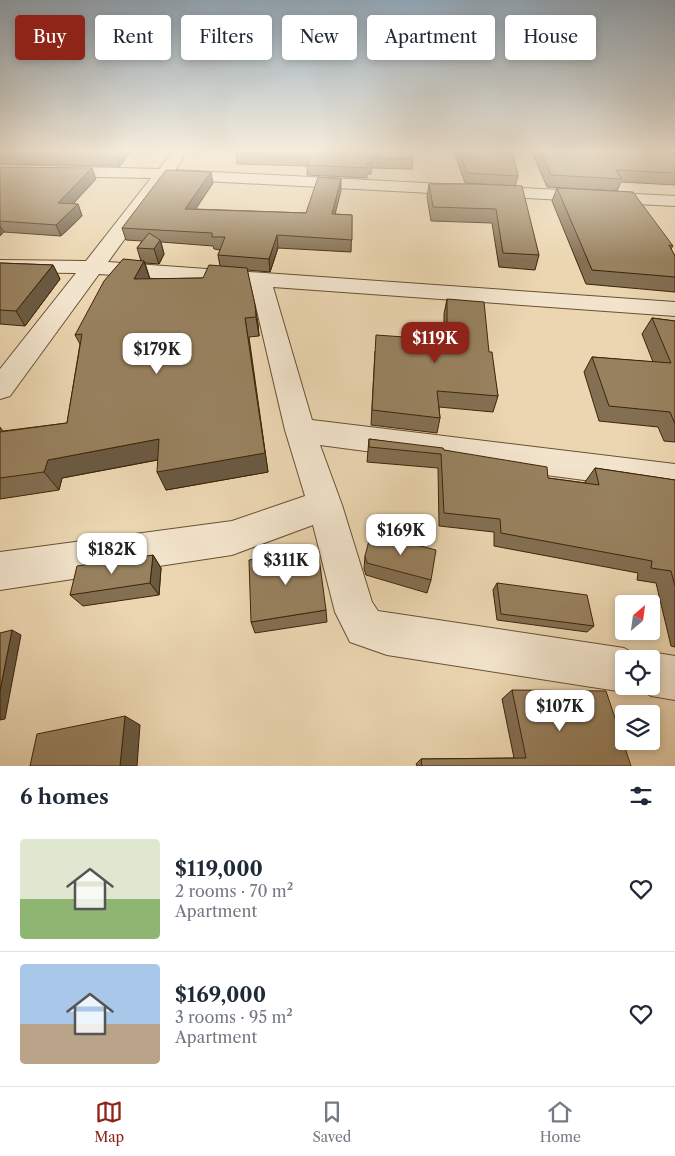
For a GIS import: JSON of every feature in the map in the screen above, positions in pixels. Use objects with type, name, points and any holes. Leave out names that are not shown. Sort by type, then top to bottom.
[{"type":"street","points":[[0,389],[154,188]]},
{"type":"street","points":[[424,188],[675,201]]},
{"type":"street","points":[[0,266],[93,267],[675,309]]},
{"type":"street","points":[[260,279],[300,430],[325,505],[354,612],[365,627],[387,634],[615,669]]},
{"type":"street","points":[[300,430],[675,478]]},
{"type":"street","points":[[0,570],[232,538],[325,505]]},
{"type":"street","points":[[660,676],[675,678]]},
{"type":"building","points":[[0,188],[73,188],[58,203],[78,204],[56,225],[0,221]]},
{"type":"building","points":[[153,188],[200,188],[185,209],[306,213],[314,188],[339,188],[332,214],[352,215],[352,240],[277,235],[269,259],[218,255],[225,237],[212,237],[212,233],[122,228]]},
{"type":"building","points":[[430,188],[522,188],[539,255],[503,253],[496,209],[433,207]]},
{"type":"building","points":[[557,188],[633,192],[673,246],[669,245],[675,256],[675,277],[592,270]]},
{"type":"building","points":[[149,233],[160,240],[154,249],[137,248]]},
{"type":"building","points":[[123,259],[144,261],[134,279],[203,278],[209,265],[247,268],[256,317],[245,318],[265,453],[157,472],[159,439],[48,460],[44,472],[0,478],[0,432],[67,423],[82,334],[75,335],[104,281]]},
{"type":"building","points":[[0,263],[53,265],[16,311],[0,310]]},
{"type":"building","points":[[447,299],[484,302],[489,352],[492,352],[498,396],[437,391],[440,418],[372,410],[376,335],[447,340]]},
{"type":"building","points":[[652,318],[675,321],[675,424],[670,412],[609,406],[592,357],[671,363]]},
{"type":"building","points":[[369,439],[443,448],[444,450],[547,467],[548,478],[599,485],[595,468],[675,480],[675,586],[671,571],[651,568],[652,561],[501,533],[500,519],[444,513],[441,454],[369,447]]},
{"type":"building","points":[[371,533],[436,550],[431,580],[367,563],[365,556]]},
{"type":"building","points":[[318,550],[326,610],[251,622],[249,560]]},
{"type":"building","points":[[153,555],[150,583],[70,595],[77,566]]},
{"type":"building","points":[[497,583],[587,595],[594,626],[501,614]]},
{"type":"building","points":[[12,630],[0,691],[0,633]]},
{"type":"building","points":[[512,690],[606,691],[615,718],[615,750],[626,750],[631,766],[422,766],[421,759],[526,758]]},
{"type":"building","points":[[125,716],[120,766],[30,766],[37,734]]}]
